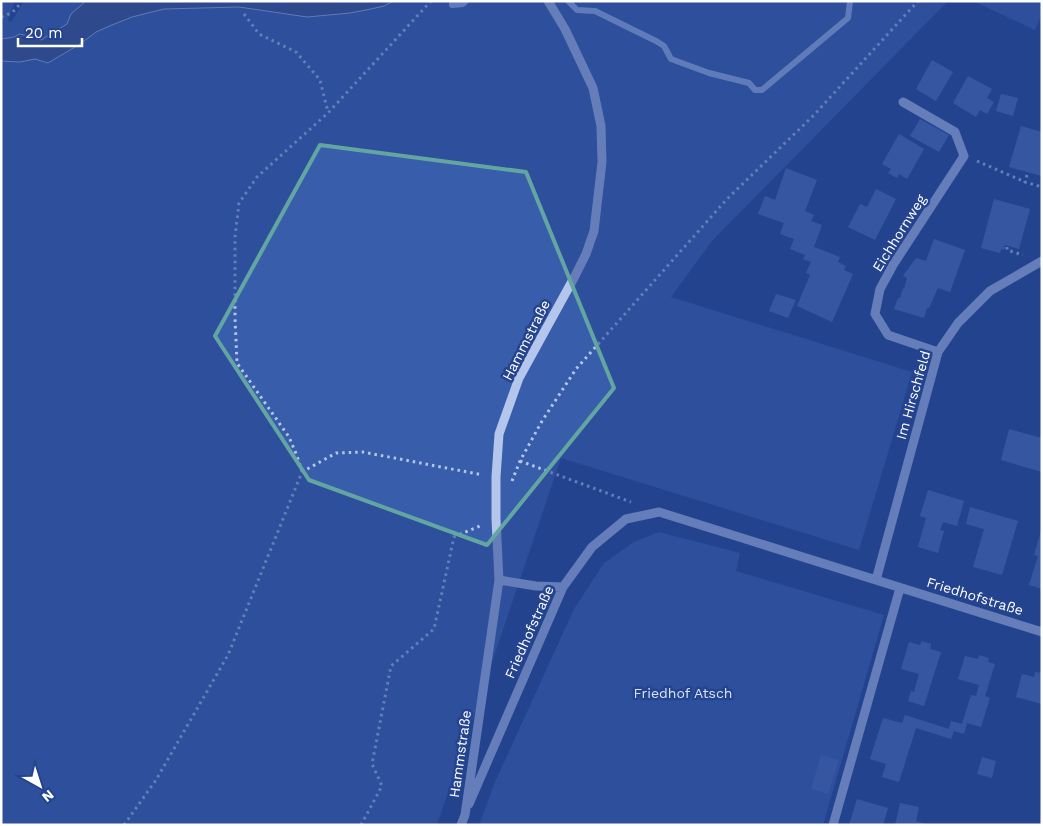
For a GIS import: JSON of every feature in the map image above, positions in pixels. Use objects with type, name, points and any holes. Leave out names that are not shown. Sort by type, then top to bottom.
[{"type":"street","name":"Hammstraße","points":[[461,825],[465,815],[498,580],[496,477],[499,434],[519,378],[586,254],[594,231],[602,162],[600,126],[593,88],[565,29],[548,1]]},
{"type":"street","points":[[903,102],[956,132],[964,156]]},
{"type":"street","name":"Eichhornweg","points":[[938,352],[888,335],[875,314],[880,289],[893,265],[964,156]]},
{"type":"street","name":"Im Hirschfeld","points":[[876,580],[938,352],[958,323],[990,291],[1042,261]]},
{"type":"street","name":"Friedhofstraße","points":[[465,815],[563,587],[592,547],[626,519],[659,512],[1042,632]]},
{"type":"street","points":[[498,580],[536,586],[563,587]]},
{"type":"street","points":[[833,825],[900,588]]},
{"type":"path","points":[[1,17],[11,14],[22,1]]},
{"type":"path","points":[[302,472],[289,437],[237,363],[234,318],[235,237],[239,203],[257,177],[328,113],[431,1]]},
{"type":"path","points":[[510,486],[520,461],[542,421],[576,369],[727,199],[814,116],[918,1]]},
{"type":"path","points":[[244,14],[260,34],[296,52],[320,80],[328,113]]},
{"type":"path","points":[[964,156],[1025,182],[1042,187]]},
{"type":"path","points":[[1025,182],[1027,175]]},
{"type":"path","points":[[124,825],[156,780],[228,655],[302,472],[336,453],[363,452],[496,477]]},
{"type":"path","points":[[520,461],[632,502]]},
{"type":"path","points":[[361,825],[382,786],[372,764],[391,666],[434,629],[454,537],[496,519]]},
{"type":"highlighted area","points":[[320,145],[526,172],[614,388],[487,545],[309,480],[215,336]]},
{"type":"green space","points":[[1,1],[15,1],[8,20],[11,22],[24,1],[86,1],[71,14],[67,24],[41,40],[19,34],[1,39]]},
{"type":"green space","points":[[393,1],[948,1],[712,241],[671,297],[912,372],[859,550],[561,458],[437,825],[1,825],[1,61],[20,62],[35,59],[48,63],[96,32],[132,17],[164,9],[239,7],[307,17],[350,13],[384,6]]},
{"type":"green space","points":[[973,1],[1042,1],[1042,14],[1035,30]]},
{"type":"green space","name":"Friedhof Atsch","points":[[659,532],[740,553],[736,571],[884,615],[823,825],[479,825],[495,782],[574,609],[604,563],[634,542]]},
{"type":"shaded area","points":[[86,1],[393,1],[384,6],[350,13],[307,17],[239,7],[164,9],[132,17],[96,32],[48,63],[35,59],[20,62],[1,61],[1,39],[19,34],[41,40],[67,24],[71,14]]},
{"type":"building","points":[[932,60],[953,72],[936,101],[916,89]]},
{"type":"building","points":[[968,76],[992,89],[987,98],[994,102],[987,114],[980,110],[976,117],[953,103]]},
{"type":"building","points":[[1001,94],[1018,98],[1013,116],[996,111]]},
{"type":"building","points":[[920,119],[949,135],[939,152],[910,136]]},
{"type":"building","points":[[1021,126],[1042,132],[1042,176],[1009,167]]},
{"type":"building","points":[[899,134],[924,149],[907,179],[899,174],[897,178],[888,173],[891,169],[882,164]]},
{"type":"building","points":[[786,168],[817,180],[805,211],[814,215],[811,221],[822,225],[814,247],[840,257],[838,262],[846,266],[844,270],[853,274],[832,322],[797,306],[810,275],[806,273],[811,262],[803,259],[805,255],[790,249],[794,239],[780,234],[784,223],[758,214],[765,196],[775,200]]},
{"type":"building","points":[[876,189],[896,199],[875,240],[848,227],[860,204],[867,207]]},
{"type":"building","points":[[994,199],[1030,209],[1019,249],[1005,245],[1004,250],[1001,249],[1000,253],[981,248]]},
{"type":"building","points":[[934,239],[965,250],[950,292],[938,288],[929,308],[927,308],[924,318],[894,309],[907,278],[903,276],[916,258],[926,261]]},
{"type":"building","points":[[776,294],[796,300],[788,318],[769,311]]},
{"type":"building","points":[[1009,429],[1042,438],[1042,472],[1001,460]]},
{"type":"building","points":[[928,490],[964,501],[957,526],[943,522],[940,530],[944,531],[938,553],[918,547],[926,518],[920,516]]},
{"type":"building","points":[[970,507],[1018,521],[1002,575],[973,567],[984,529],[966,524]]},
{"type":"building","points":[[1041,531],[1042,589],[1029,585],[1038,556],[1034,555]]},
{"type":"building","points":[[922,641],[931,644],[930,649],[941,652],[924,706],[908,701],[911,691],[914,692],[919,674],[901,669],[909,642],[920,645]]},
{"type":"building","points":[[979,655],[989,658],[988,662],[995,664],[985,696],[990,698],[981,727],[967,723],[964,734],[954,731],[951,739],[916,728],[899,782],[882,777],[886,764],[870,759],[883,718],[902,723],[905,715],[949,729],[951,721],[962,724],[971,695],[976,696],[979,685],[958,679],[965,656],[978,659]]},
{"type":"building","points":[[1035,672],[1042,673],[1042,704],[1016,697],[1022,674],[1034,677]]},
{"type":"building","points":[[821,755],[839,760],[828,794],[811,789]]},
{"type":"building","points":[[982,757],[996,761],[992,778],[977,774]]},
{"type":"building","points":[[857,799],[888,808],[883,825],[849,825]]},
{"type":"building","points":[[900,803],[919,807],[916,821],[929,825],[895,825]]},
{"type":"waterway","points":[[452,1],[452,5],[463,4],[466,1]]},
{"type":"waterway","points":[[568,1],[577,10],[595,11],[656,41],[664,46],[671,59],[709,73],[749,83],[755,90],[762,90],[848,18],[850,1]]}]
